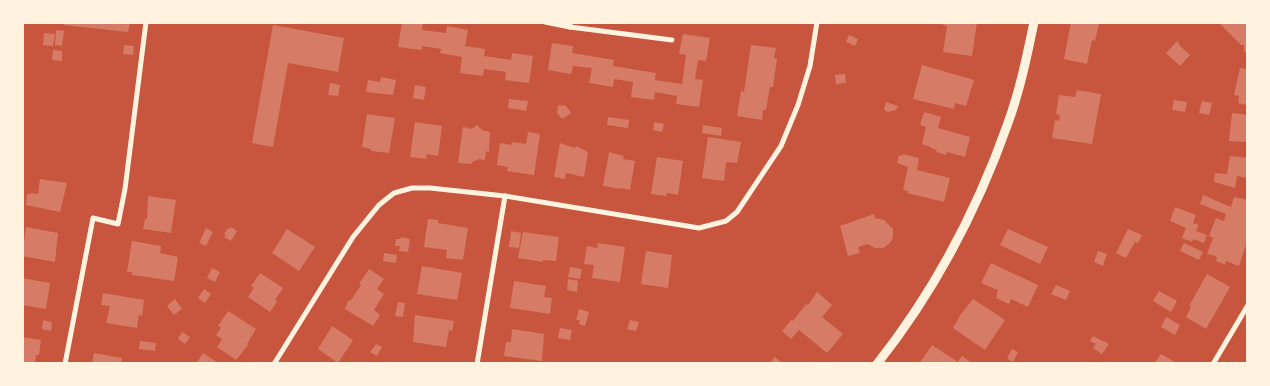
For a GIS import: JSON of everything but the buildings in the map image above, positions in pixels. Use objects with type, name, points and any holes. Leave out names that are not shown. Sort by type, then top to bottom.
[{"type":"street","points":[[65,364],[93,218],[118,224],[125,189],[146,22]]},
{"type":"street","points":[[545,22],[672,40]]},
{"type":"street","points":[[274,364],[353,237],[379,205],[394,193],[412,188],[430,188],[505,196],[699,228],[726,221],[737,212],[781,146],[798,105],[810,66],[817,22]]},
{"type":"street","points":[[878,364],[896,340],[932,281],[960,233],[985,183],[1009,121],[1034,22]]},
{"type":"street","points":[[477,364],[505,196]]},
{"type":"street","points":[[1213,364],[1248,305]]}]
